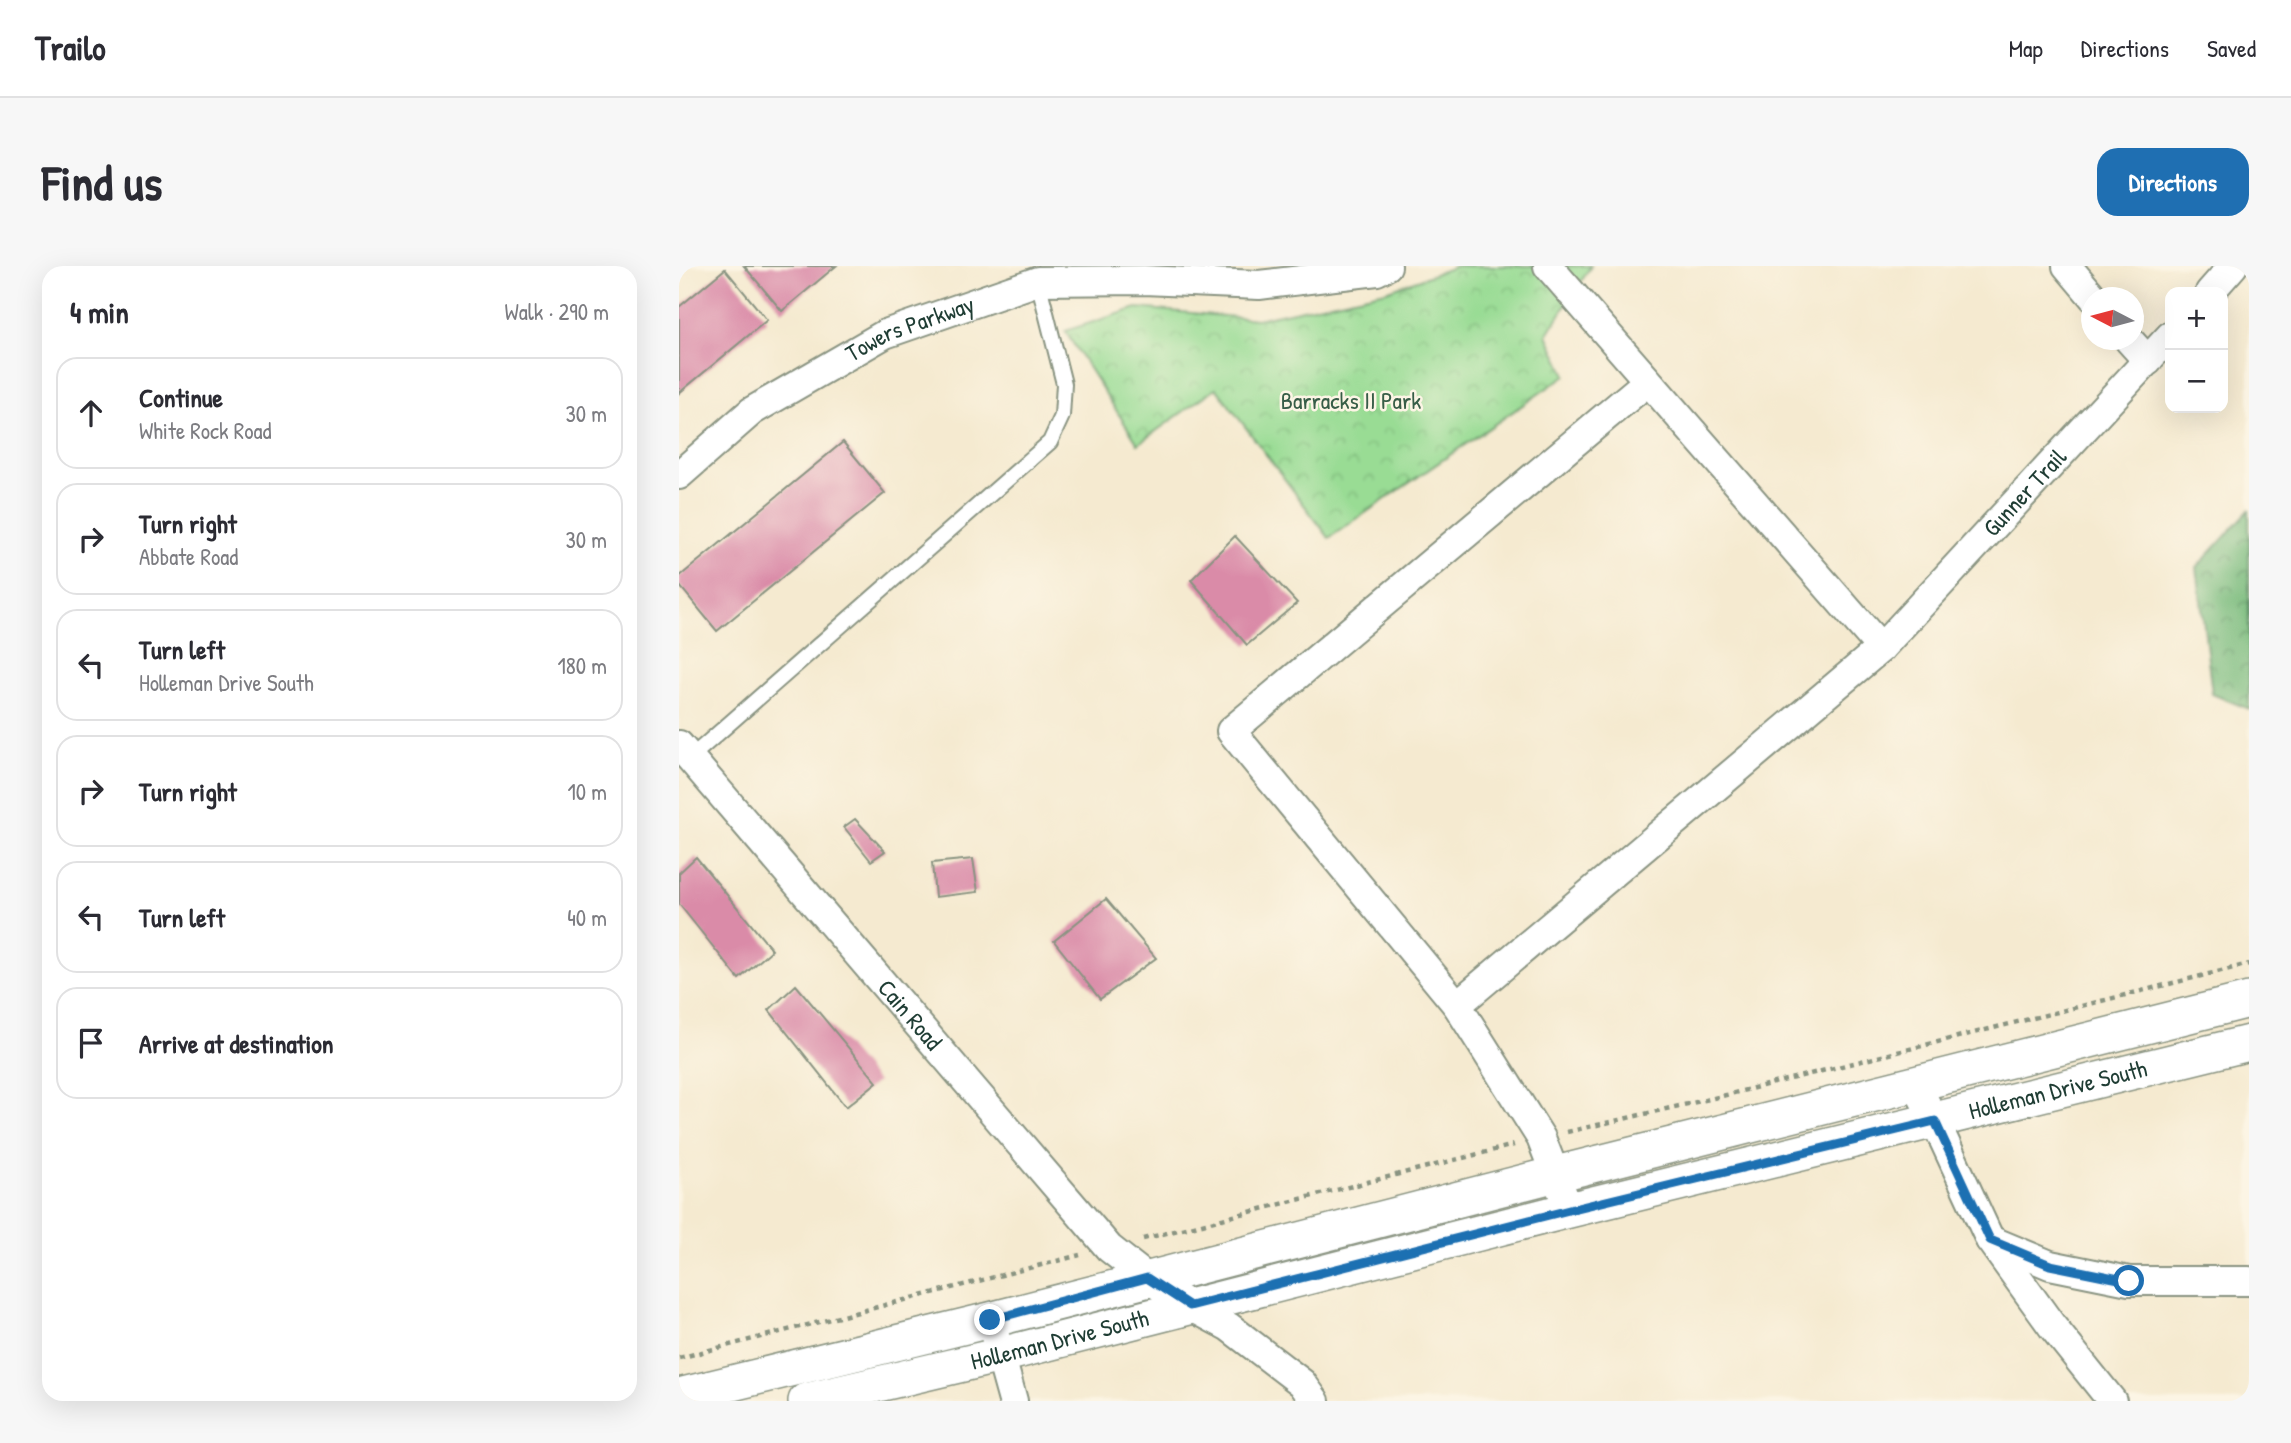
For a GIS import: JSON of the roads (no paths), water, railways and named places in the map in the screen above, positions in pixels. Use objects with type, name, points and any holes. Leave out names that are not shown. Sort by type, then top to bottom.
[{"type":"street","name":"Towers Parkway","points":[[679,475],[752,411],[885,334],[1037,274],[1259,285],[1377,271],[1387,266]]},
{"type":"street","points":[[1548,266],[1881,648]]},
{"type":"street","points":[[2067,266],[2085,287]]},
{"type":"street","points":[[2215,287],[2234,266]]},
{"type":"street","name":"Gunner Trail","points":[[1457,1005],[1881,648],[2165,342]]},
{"type":"street","points":[[2138,350],[2148,361]]},
{"type":"street","points":[[1569,1210],[1541,1138],[1457,1005],[1231,731],[1649,382]]},
{"type":"street","name":"Cain Road","points":[[684,751],[1109,1248],[1147,1278],[1190,1306],[1229,1326],[1302,1383],[1315,1401]]},
{"type":"street","points":[[679,1396],[990,1320],[2249,1000]]},
{"type":"street","name":"Holleman Drive South","points":[[806,1401],[1001,1355],[1569,1210],[2249,1043]]},
{"type":"street","points":[[1916,1085],[1990,1240],[2052,1326],[2112,1401]]},
{"type":"street","points":[[1990,1240],[2050,1265],[2129,1281],[2249,1281]]},
{"type":"street","points":[[990,1320],[1013,1401]]},
{"type":"lane","points":[[684,751],[1050,442],[1062,416],[1065,384],[1037,274]]},
{"type":"park label","name":"Barracks II Park","points":[[1351,401]]}]
